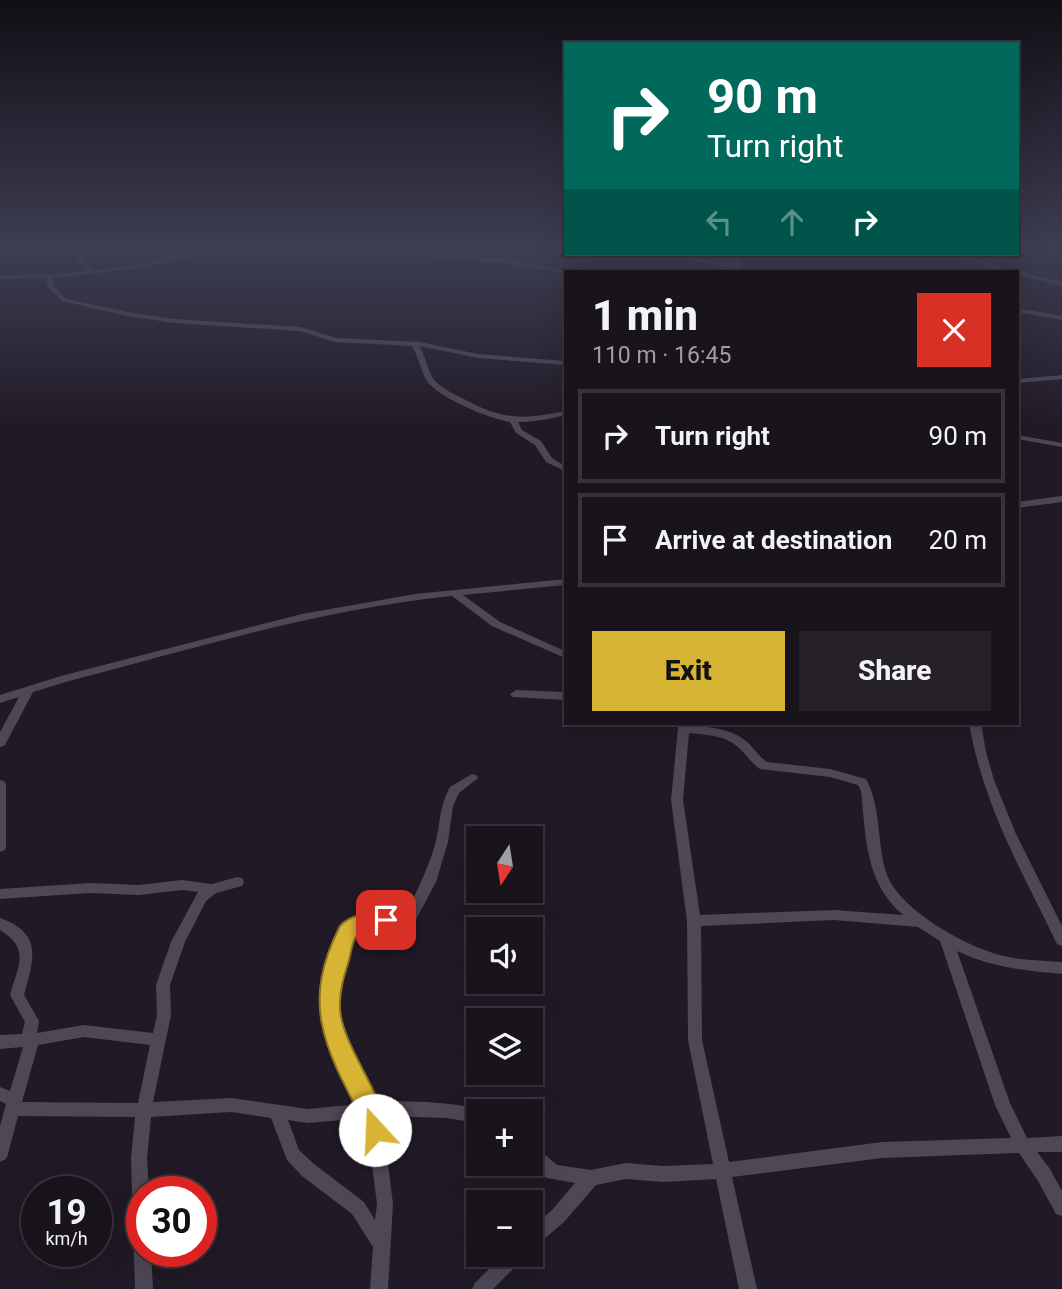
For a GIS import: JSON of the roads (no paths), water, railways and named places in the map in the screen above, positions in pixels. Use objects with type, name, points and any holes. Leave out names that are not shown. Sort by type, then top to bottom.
[{"type":"street","points":[[96,307],[174,321],[301,330],[335,340],[414,344],[478,356],[564,363]]},
{"type":"street","points":[[1019,310],[1062,318]]},
{"type":"street","points":[[414,344],[429,377],[459,400],[500,418],[513,420],[564,413]]},
{"type":"street","points":[[1019,381],[1062,377]]},
{"type":"street","points":[[513,420],[519,431],[538,443],[549,460],[564,468]]},
{"type":"street","points":[[1019,436],[1062,445]]},
{"type":"street","points":[[1019,505],[1062,499]]},
{"type":"street","points":[[0,699],[302,617],[373,603],[564,582]]},
{"type":"street","points":[[456,595],[496,624],[564,655]]},
{"type":"street","points":[[0,743],[29,689]]},
{"type":"street","points":[[516,694],[564,695]]},
{"type":"street","points":[[975,725],[988,785],[1062,940]]},
{"type":"street","points":[[748,1289],[695,1040],[694,920],[677,800],[683,726],[735,738],[764,766],[830,773],[862,782],[867,791],[881,879],[894,901],[945,936],[1003,962],[1062,968]]},
{"type":"street","points":[[379,1289],[385,1204],[371,1111],[336,1042],[331,1023],[331,986],[343,943],[352,926],[363,922],[408,921],[429,882],[442,842],[447,806],[454,790],[472,778]]},
{"type":"street","points":[[0,784],[0,847]]},
{"type":"street","points":[[144,1289],[139,1158],[144,1110],[164,1015],[163,985],[168,967],[201,897],[212,889],[237,881]]},
{"type":"street","points":[[0,894],[90,888],[139,890],[182,885],[212,889]]},
{"type":"street","points":[[694,920],[834,915],[923,922]]},
{"type":"street","points":[[0,923],[16,934],[28,949],[29,959],[17,995],[32,1021],[30,1040],[9,1101],[0,1154]]},
{"type":"street","points":[[945,936],[988,1065],[1023,1146],[1044,1174],[1062,1208]]},
{"type":"street","points":[[0,1042],[84,1031],[160,1040]]},
{"type":"street","points":[[9,1101],[144,1110],[231,1105],[308,1116],[371,1111],[446,1111],[466,1114]]},
{"type":"street","points":[[277,1113],[293,1155],[308,1170],[358,1208],[382,1245]]},
{"type":"street","points":[[543,1163],[553,1172],[591,1178],[626,1171],[663,1174],[722,1171],[882,1150],[1062,1144]]},
{"type":"street","points":[[543,1229],[591,1178]]},
{"type":"street","points":[[481,1289],[503,1267]]}]
